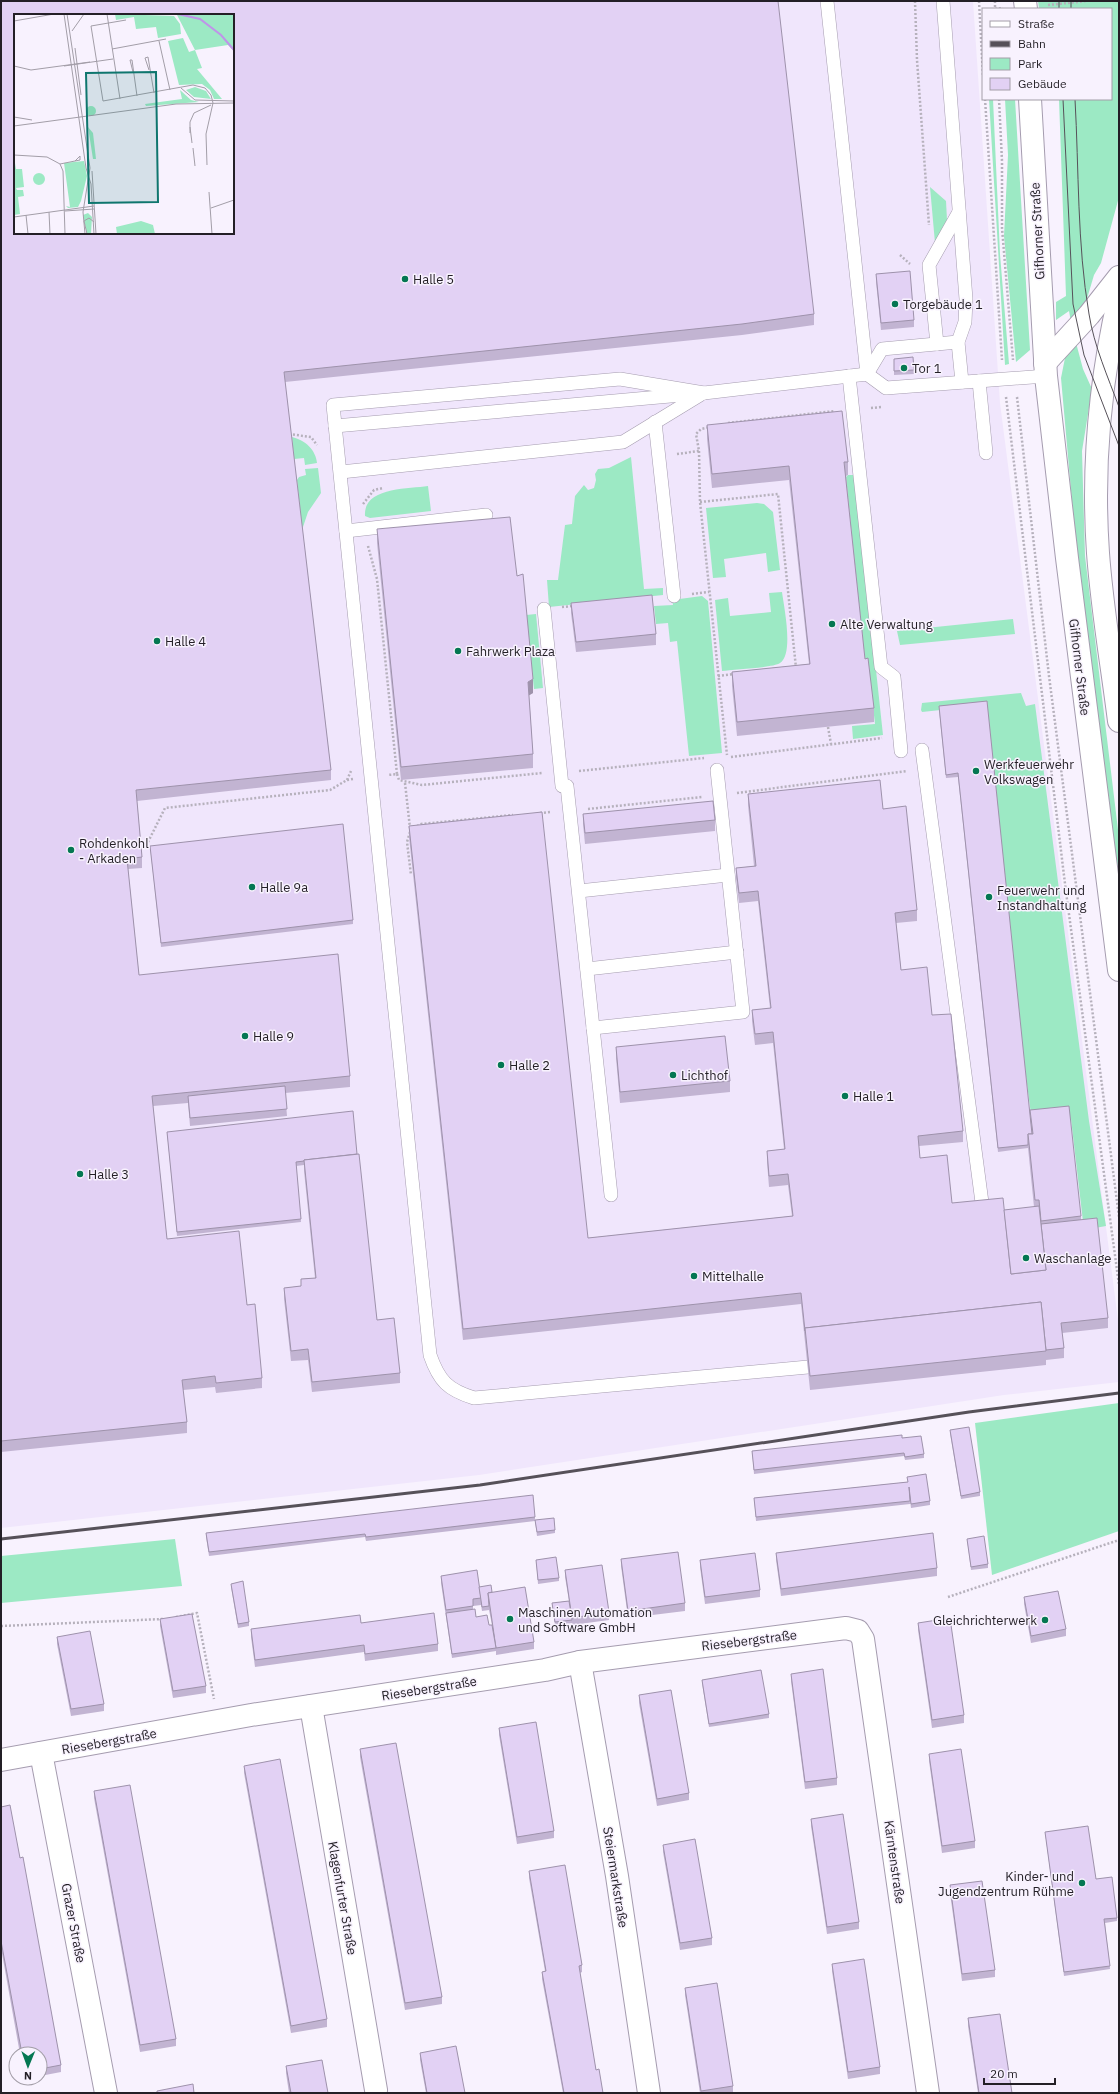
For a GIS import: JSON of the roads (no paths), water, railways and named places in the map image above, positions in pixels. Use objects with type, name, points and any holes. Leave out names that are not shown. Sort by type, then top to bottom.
[{"type":"street","name":"Gifhorner Straße","points":[[1030,100],[1045,369],[1066,558],[1119,970]]},
{"type":"street","points":[[1045,369],[1119,276]]},
{"type":"street","points":[[1119,298],[1109,341],[1101,400],[1096,473],[1098,553],[1119,721]]},
{"type":"street","name":"Riesebergstraße","points":[[1,1760],[219,1721],[545,1670],[580,1662],[846,1628],[858,1631]]},
{"type":"street","name":"Kärntenstraße","points":[[858,1631],[864,1647],[928,2093]]},
{"type":"street","name":"Steiermarkstraße","points":[[580,1662],[616,1876],[649,2093]]},
{"type":"street","name":"Klagenfurter Straße","points":[[311,1706],[376,2092]]},
{"type":"street","name":"Grazer Straße","points":[[41,1753],[106,2093]]},
{"type":"lane","points":[[827,1],[867,374]]},
{"type":"lane","points":[[943,1],[966,298],[965,322],[958,342],[962,382]]},
{"type":"lane","points":[[937,344],[928,265],[959,212]]},
{"type":"lane","points":[[867,374],[882,349],[958,342]]},
{"type":"lane","points":[[336,426],[704,393],[867,374],[886,388],[1010,378],[1045,369]]},
{"type":"lane","points":[[849,376],[881,667],[894,677],[901,751]]},
{"type":"lane","points":[[704,393],[620,379],[333,405],[430,1355],[443,1382],[456,1392],[474,1398],[808,1367]]},
{"type":"lane","points":[[979,381],[986,453]]},
{"type":"lane","points":[[341,472],[623,442],[704,393]]},
{"type":"lane","points":[[655,422],[674,596]]},
{"type":"lane","points":[[346,531],[486,515]]},
{"type":"lane","points":[[544,609],[560,771],[565,786],[570,811],[612,1195]]},
{"type":"lane","points":[[922,750],[982,1210]]},
{"type":"lane","points":[[593,1028],[743,1012],[719,796],[718,764]]},
{"type":"lane","points":[[578,891],[728,875]]},
{"type":"lane","points":[[587,969],[737,952]]},
{"type":"tram line","points":[[1059,1],[1059,8]]},
{"type":"tram line","points":[[1071,1],[1071,8]]},
{"type":"tram line","points":[[1063,100],[1073,304],[1084,355],[1119,446]]},
{"type":"tram line","points":[[1075,100],[1080,234],[1085,288],[1094,338],[1119,407]]},
{"type":"railway","points":[[1,1539],[480,1485],[969,1412],[1119,1393]]},
{"type":"place","name":"Halle 5","points":[[405,279]]},
{"type":"place","name":"Torgebäude 1","points":[[895,304]]},
{"type":"place","name":"Tor 1","points":[[904,368]]},
{"type":"place","name":"Alte Verwaltung","points":[[832,624]]},
{"type":"place","name":"Halle 4","points":[[157,641]]},
{"type":"place","name":"Fahrwerk Plaza","points":[[458,651]]},
{"type":"place","name":"Werkfeuerwehr Volkswagen","points":[[976,771]]},
{"type":"place","name":"Rohdenkohl - Arkaden","points":[[71,850]]},
{"type":"place","name":"Halle 9a","points":[[252,887]]},
{"type":"place","name":"Feuerwehr und Instandhaltung","points":[[989,897]]},
{"type":"place","name":"Halle 9","points":[[245,1036]]},
{"type":"place","name":"Halle 2","points":[[501,1065]]},
{"type":"place","name":"Lichthof","points":[[673,1075]]},
{"type":"place","name":"Halle 1","points":[[845,1096]]},
{"type":"place","name":"Halle 3","points":[[80,1174]]},
{"type":"place","name":"Waschanlage","points":[[1026,1258]]},
{"type":"place","name":"Mittelhalle","points":[[694,1276]]},
{"type":"place","name":"Maschinen Automation und Software GmbH","points":[[510,1619]]},
{"type":"place","name":"Gleichrichterwerk","points":[[1045,1620]]},
{"type":"place","name":"Kinder- und Jugendzentrum Rühme","points":[[1082,1883]]}]
